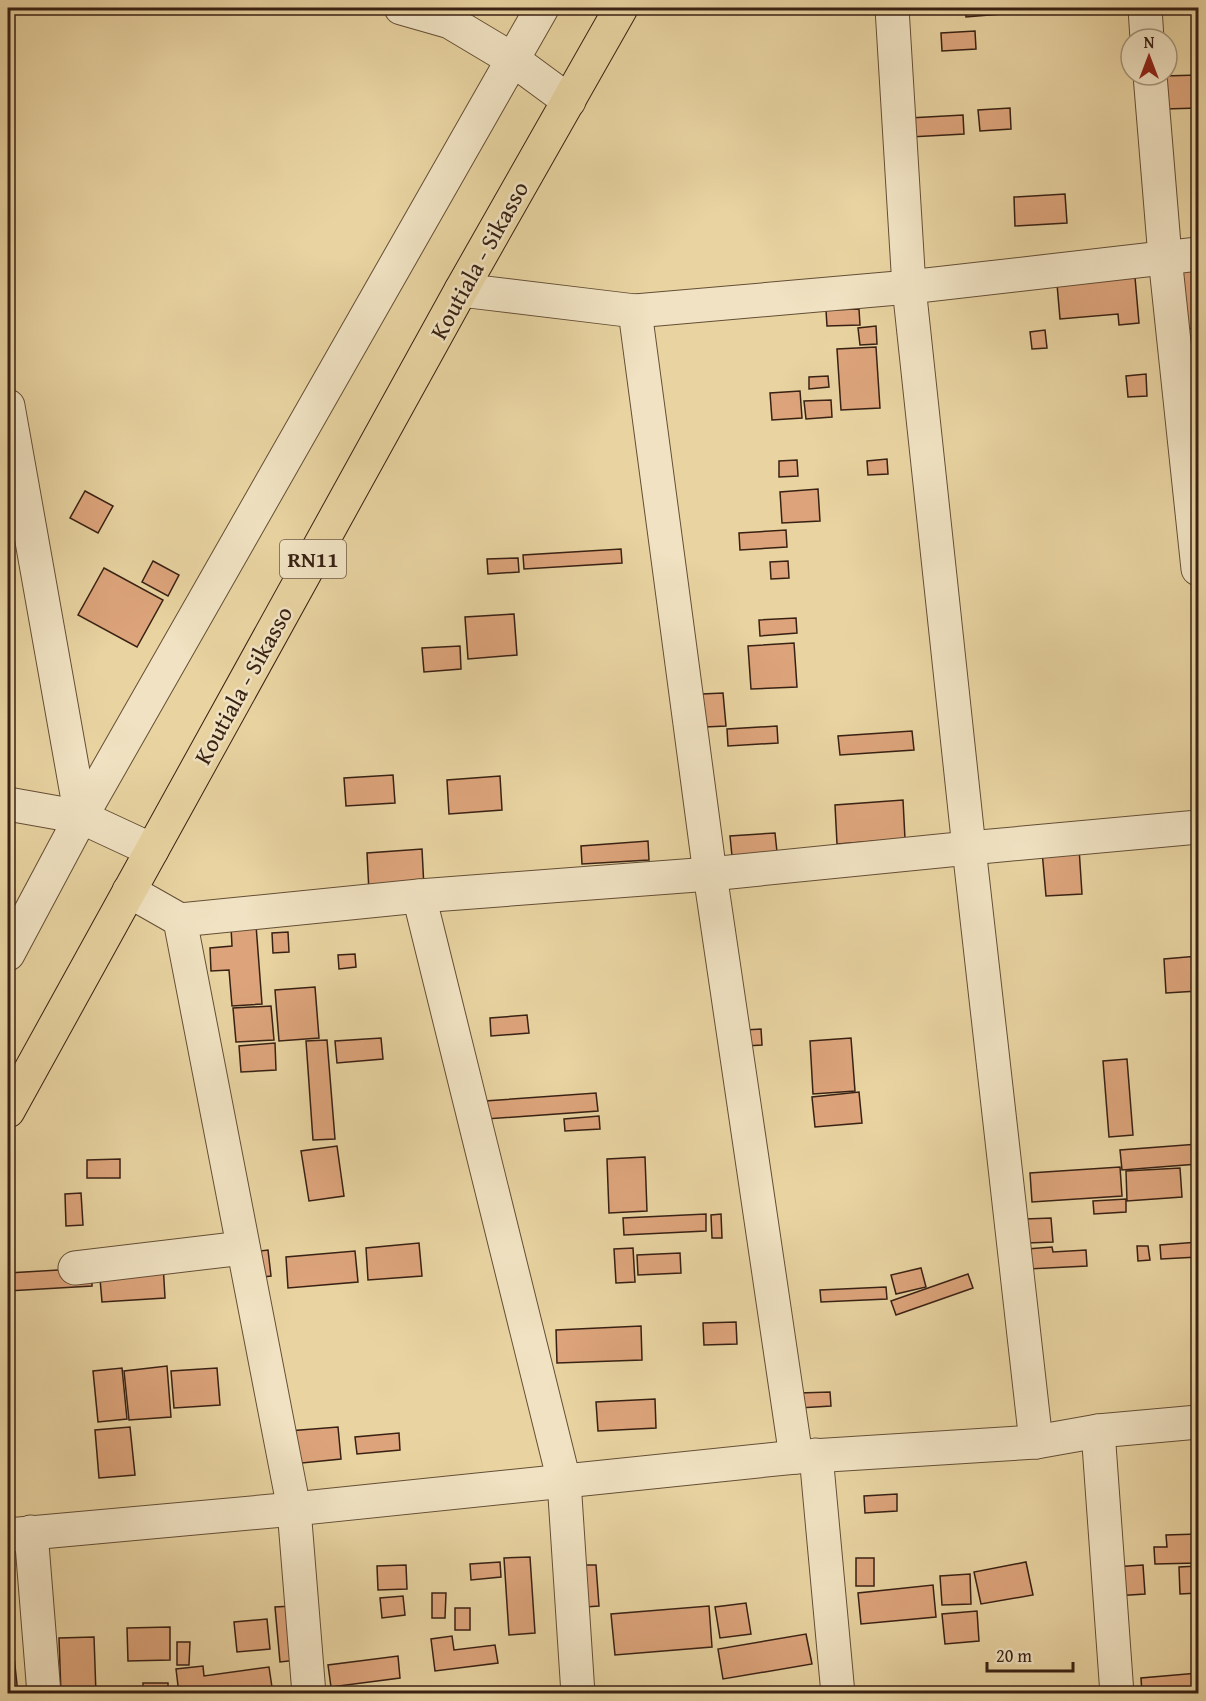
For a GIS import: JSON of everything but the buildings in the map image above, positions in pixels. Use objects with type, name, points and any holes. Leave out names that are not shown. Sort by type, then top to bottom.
[{"type":"main road","name":"Koutiala - Sikasso","points":[[8,1111],[461,290],[621,8]]},
{"type":"street","points":[[401,8],[450,22],[512,59],[569,101]]},
{"type":"street","points":[[8,954],[81,817],[542,8]]},
{"type":"street","points":[[891,8],[909,287],[1036,1442]]},
{"type":"street","points":[[1145,8],[1146,27]]},
{"type":"street","points":[[1151,87],[1165,257],[1198,569]]},
{"type":"street","points":[[461,290],[634,311],[909,287],[1198,254]]},
{"type":"street","points":[[634,311],[710,874],[806,1456],[838,1694]]},
{"type":"street","points":[[8,406],[23,572],[81,817]]},
{"type":"street","points":[[8,804],[81,817],[152,850]]},
{"type":"street","points":[[129,891],[180,920],[419,897],[710,874],[1198,827]]},
{"type":"street","points":[[419,897],[564,1481],[578,1694]]},
{"type":"street","points":[[180,920],[294,1509],[309,1694]]},
{"type":"street","points":[[75,1268],[243,1248]]},
{"type":"street","points":[[44,1694],[19,1533],[294,1509],[806,1456],[1036,1442],[1098,1431],[1198,1422]]},
{"type":"street","points":[[1098,1431],[1117,1694]]}]
